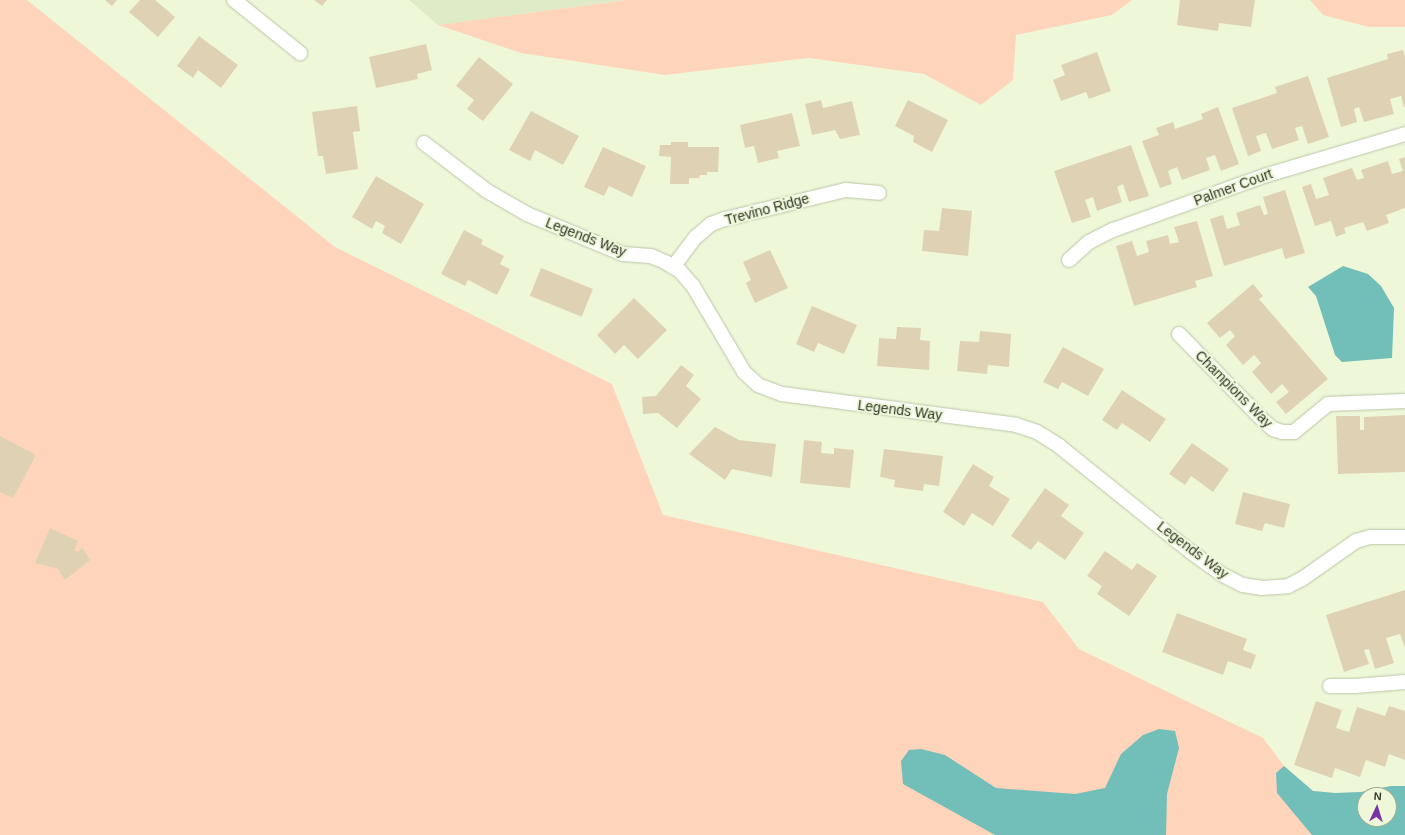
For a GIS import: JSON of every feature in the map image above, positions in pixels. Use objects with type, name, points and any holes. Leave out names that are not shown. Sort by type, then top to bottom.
[{"type":"street","points":[[234,0],[300,53]]},
{"type":"street","name":"Palmer Court","points":[[1069,260],[1089,242],[1113,230],[1267,174],[1405,134]]},
{"type":"street","name":"Legends Way","points":[[424,142],[487,191],[527,214],[622,254],[651,256],[680,271],[693,286],[744,372],[758,385],[782,394],[1016,425],[1037,432],[1059,446],[1192,552],[1223,575],[1243,585],[1262,588],[1288,586],[1302,580],[1356,541],[1370,537],[1405,537]]},
{"type":"street","name":"Trevino Ridge","points":[[673,267],[696,237],[711,224],[725,219],[846,190],[879,193]]},
{"type":"street","name":"Champions Way","points":[[1179,334],[1265,422],[1273,429],[1282,432],[1294,432],[1328,404],[1405,401]]},
{"type":"street","points":[[1330,686],[1355,686],[1405,682]]},
{"type":"shaded area","points":[[0,0],[27,0],[335,247],[612,384],[663,515],[1043,602],[1079,649],[1263,738],[1284,766],[1313,791],[1335,793],[1357,792],[1357,827],[1397,827],[1397,787],[1386,787],[1405,786],[1405,835],[0,835]]},
{"type":"shaded area","points":[[409,0],[628,0],[438,25]]},
{"type":"shaded area","points":[[628,0],[1132,0],[1112,15],[1016,35],[1013,80],[981,105],[924,74],[809,58],[665,75],[521,53],[438,25]]},
{"type":"shaded area","points":[[1310,0],[1405,0],[1405,27],[1369,27],[1323,15]]},
{"type":"water","points":[[1343,266],[1368,274],[1381,286],[1394,308],[1392,358],[1342,362],[1335,355],[1316,296],[1308,287]]},
{"type":"water","points":[[1159,729],[1175,731],[1179,748],[1167,794],[1166,835],[995,835],[903,784],[901,761],[909,750],[921,749],[945,755],[996,788],[1075,794],[1105,788],[1121,754],[1143,735]]},
{"type":"water","points":[[1284,766],[1313,791],[1335,793],[1357,792],[1357,827],[1397,827],[1397,787],[1386,787],[1405,786],[1405,835],[1312,835],[1277,793],[1276,773]]},
{"type":"building","points":[[105,0],[117,0],[112,6]]},
{"type":"building","points":[[140,0],[155,0],[175,17],[158,37],[129,12]]},
{"type":"building","points":[[314,0],[327,0],[322,6]]},
{"type":"building","points":[[1180,0],[1255,0],[1251,27],[1219,23],[1218,31],[1177,25]]},
{"type":"building","points":[[199,36],[238,65],[221,88],[198,70],[193,78],[177,66]]},
{"type":"building","points":[[426,44],[432,70],[417,74],[418,79],[376,88],[369,57]]},
{"type":"building","points":[[1403,50],[1405,57],[1405,107],[1401,96],[1390,99],[1394,114],[1364,122],[1359,107],[1354,109],[1357,122],[1341,127],[1327,78],[1388,59],[1387,54]]},
{"type":"building","points":[[1097,52],[1111,91],[1089,99],[1086,92],[1061,101],[1053,80],[1065,75],[1061,65]]},
{"type":"building","points":[[479,57],[513,84],[483,121],[467,109],[474,100],[456,86]]},
{"type":"building","points":[[1308,76],[1329,137],[1308,144],[1302,126],[1295,128],[1299,140],[1272,149],[1266,133],[1256,136],[1261,151],[1248,156],[1232,108],[1277,93],[1275,87]]},
{"type":"building","points":[[821,100],[823,108],[852,101],[860,135],[840,139],[835,130],[812,135],[805,104]]},
{"type":"building","points":[[908,100],[948,120],[932,152],[913,142],[914,136],[895,126]]},
{"type":"building","points":[[357,106],[360,131],[353,132],[358,169],[326,174],[323,156],[318,156],[312,112]]},
{"type":"building","points":[[1218,107],[1239,164],[1221,171],[1215,155],[1206,158],[1210,170],[1182,180],[1177,167],[1168,171],[1172,184],[1160,188],[1142,141],[1159,135],[1156,128],[1173,122],[1175,129],[1203,119],[1201,114]]},
{"type":"building","points":[[531,111],[579,136],[563,165],[535,150],[530,161],[509,150]]},
{"type":"building","points":[[792,113],[800,146],[777,151],[779,158],[758,163],[754,146],[745,148],[740,125]]},
{"type":"building","points":[[671,142],[688,142],[688,147],[719,147],[718,172],[707,172],[707,175],[700,175],[699,178],[689,178],[689,184],[670,184],[671,157],[659,156],[660,145],[671,145]]},
{"type":"building","points":[[1131,145],[1149,196],[1129,202],[1123,184],[1117,187],[1122,202],[1097,211],[1093,197],[1085,200],[1091,217],[1072,223],[1054,171]]},
{"type":"building","points":[[603,147],[646,166],[632,197],[609,186],[604,196],[584,187]]},
{"type":"building","points":[[1405,157],[1405,208],[1386,215],[1389,223],[1367,231],[1363,222],[1344,228],[1346,233],[1336,237],[1331,221],[1315,226],[1302,187],[1311,184],[1316,199],[1329,195],[1323,178],[1352,168],[1357,180],[1364,178],[1361,170],[1388,161],[1392,174],[1403,171],[1399,159]]},
{"type":"building","points":[[376,176],[424,204],[401,244],[382,233],[385,226],[376,221],[372,229],[352,217]]},
{"type":"building","points":[[1285,190],[1305,253],[1285,259],[1282,248],[1224,266],[1210,219],[1223,215],[1227,229],[1240,225],[1236,213],[1260,205],[1264,215],[1268,214],[1263,197]]},
{"type":"building","points":[[942,208],[972,211],[968,256],[922,251],[924,230],[939,231]]},
{"type":"building","points":[[1197,221],[1213,276],[1195,281],[1197,287],[1134,306],[1116,246],[1132,241],[1137,256],[1149,252],[1146,241],[1168,235],[1170,244],[1179,242],[1174,227]]},
{"type":"building","points":[[464,230],[483,240],[481,244],[504,256],[500,264],[510,269],[497,295],[468,280],[465,286],[441,274]]},
{"type":"building","points":[[770,250],[788,288],[755,303],[746,283],[751,280],[743,262]]},
{"type":"building","points":[[541,268],[593,289],[582,317],[530,296]]},
{"type":"building","points":[[1253,284],[1263,296],[1259,299],[1328,379],[1286,414],[1276,402],[1289,392],[1282,384],[1271,394],[1252,372],[1261,363],[1254,355],[1243,365],[1226,345],[1235,336],[1230,330],[1220,338],[1207,323]]},
{"type":"building","points":[[634,298],[667,330],[638,359],[624,345],[615,354],[597,335]]},
{"type":"building","points":[[812,306],[857,325],[844,354],[818,343],[814,352],[796,344]]},
{"type":"building","points":[[897,327],[921,328],[920,340],[930,341],[929,370],[877,366],[879,338],[896,339]]},
{"type":"building","points":[[980,331],[1011,334],[1009,367],[988,365],[987,374],[957,371],[960,341],[979,342]]},
{"type":"building","points":[[1063,347],[1104,369],[1088,396],[1062,382],[1058,389],[1043,382]]},
{"type":"building","points":[[681,365],[694,375],[686,386],[701,399],[677,428],[658,413],[643,414],[642,397],[656,396]]},
{"type":"building","points":[[1122,390],[1166,419],[1150,442],[1122,423],[1117,430],[1102,420]]},
{"type":"building","points":[[1405,415],[1405,472],[1338,474],[1336,416],[1360,416],[1360,430],[1364,430],[1364,417]]},
{"type":"building","points":[[715,427],[739,440],[776,444],[772,477],[732,469],[725,480],[689,454]]},
{"type":"building","points":[[0,436],[36,455],[13,498],[0,492]]},
{"type":"building","points":[[804,440],[822,442],[821,453],[834,454],[834,448],[854,450],[850,488],[800,483]]},
{"type":"building","points":[[1192,443],[1229,469],[1213,492],[1191,476],[1185,485],[1169,474]]},
{"type":"building","points":[[884,449],[943,456],[939,486],[924,484],[923,491],[894,487],[895,480],[880,477]]},
{"type":"building","points":[[973,464],[994,477],[989,486],[1010,499],[993,526],[972,513],[964,526],[943,512]]},
{"type":"building","points":[[1045,488],[1069,505],[1061,516],[1084,533],[1065,560],[1038,541],[1031,550],[1011,536]]},
{"type":"building","points":[[1243,492],[1290,504],[1284,528],[1265,523],[1262,531],[1235,524]]},
{"type":"building","points":[[50,528],[78,541],[74,550],[78,552],[82,547],[90,560],[65,580],[58,569],[35,563]]},
{"type":"building","points":[[1105,551],[1132,570],[1137,563],[1157,576],[1129,616],[1097,594],[1102,586],[1087,576]]},
{"type":"building","points":[[1405,590],[1405,648],[1400,634],[1386,638],[1394,663],[1375,669],[1369,649],[1364,650],[1369,664],[1344,672],[1326,615]]},
{"type":"building","points":[[1177,613],[1247,639],[1243,650],[1256,655],[1251,669],[1228,661],[1223,675],[1162,652]]},
{"type":"building","points":[[1316,701],[1342,710],[1336,728],[1349,732],[1357,707],[1385,716],[1389,706],[1405,711],[1405,760],[1389,754],[1385,767],[1366,760],[1360,777],[1335,768],[1332,778],[1294,765]]}]
